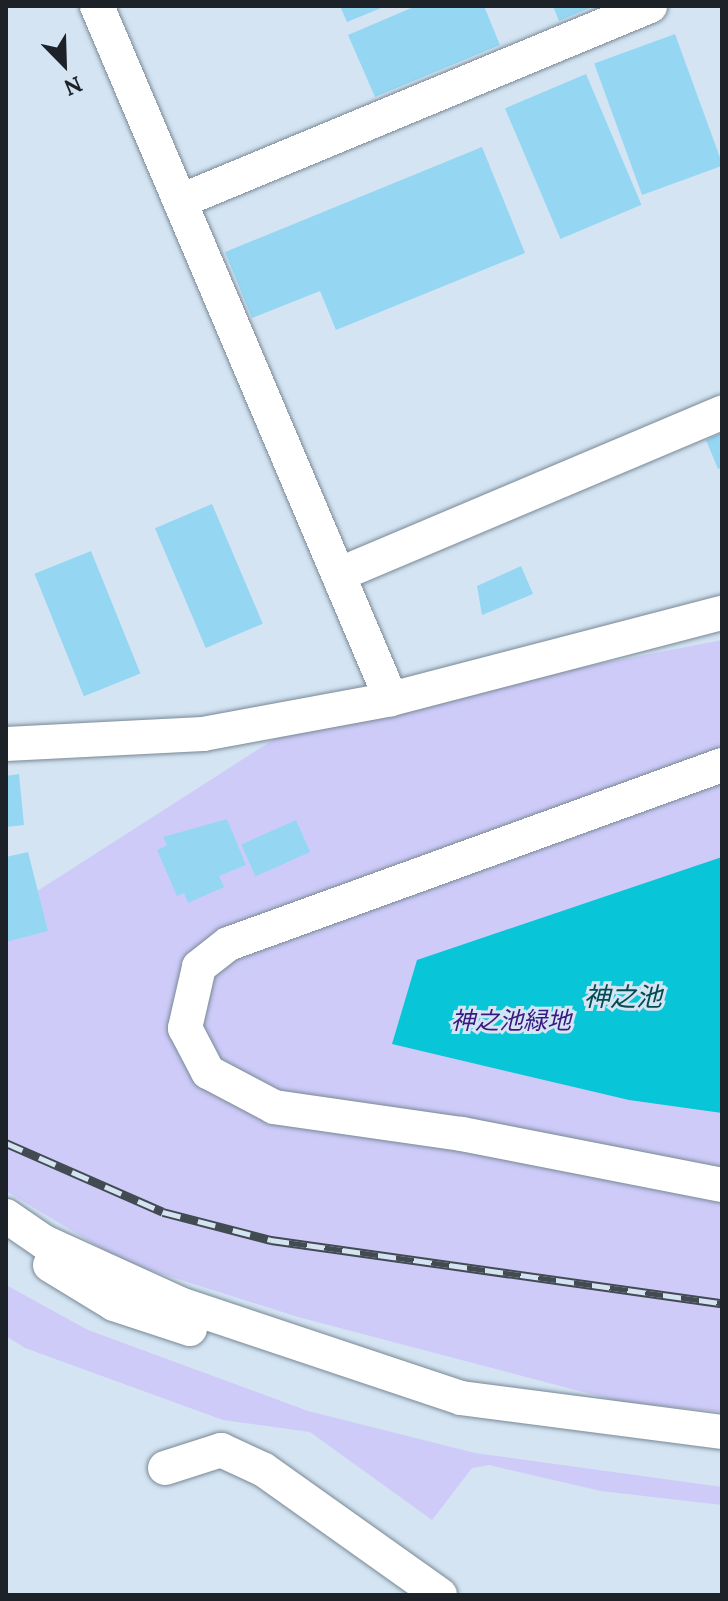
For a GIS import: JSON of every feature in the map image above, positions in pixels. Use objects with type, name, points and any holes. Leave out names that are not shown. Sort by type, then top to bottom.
[{"type":"street","points":[[97,6],[183,200],[391,699]]},
{"type":"street","points":[[183,200],[650,6]]},
{"type":"street","points":[[340,574],[722,413]]},
{"type":"street","points":[[6,744],[203,734],[391,699],[722,613]]},
{"type":"street","points":[[722,765],[228,944],[199,967],[185,1028],[208,1072],[274,1107],[462,1134],[722,1185]]},
{"type":"street","points":[[6,1216],[44,1242],[180,1304],[461,1398],[722,1432]]},
{"type":"street","points":[[6,1239],[114,1304],[459,1417],[722,1453]]},
{"type":"street","points":[[165,1468],[221,1450],[264,1470],[440,1595]]},
{"type":"green space","name":"神之池緑地","points":[[722,640],[722,1412],[621,1402],[298,1317],[124,1262],[6,1191],[6,911],[276,738],[495,684]]},
{"type":"green space","points":[[6,1285],[88,1330],[308,1411],[475,1453],[722,1487],[722,1505],[601,1491],[489,1465],[472,1468],[432,1520],[310,1432],[223,1420],[25,1348],[6,1336]]},
{"type":"water","name":"神之池","points":[[722,857],[722,1113],[629,1100],[392,1044],[417,960]]},
{"type":"building","points":[[340,6],[386,6],[347,22]]},
{"type":"building","points":[[416,6],[484,6],[500,45],[375,97],[348,35]]},
{"type":"building","points":[[553,6],[594,6],[559,21]]},
{"type":"building","points":[[675,34],[722,166],[642,195],[594,63]]},
{"type":"building","points":[[586,74],[641,205],[560,239],[505,108]]},
{"type":"building","points":[[482,147],[525,253],[336,330],[320,291],[252,318],[225,252]]},
{"type":"building","points":[[722,433],[722,467],[718,469],[706,440]]},
{"type":"building","points":[[212,504],[263,624],[206,648],[155,528]]},
{"type":"building","points":[[91,551],[140,673],[84,696],[34,574]]},
{"type":"building","points":[[521,566],[533,594],[482,615],[477,586]]},
{"type":"building","points":[[19,774],[24,825],[6,827],[6,776]]},
{"type":"building","points":[[227,819],[246,865],[219,876],[224,887],[188,903],[184,893],[177,896],[157,850],[167,845],[163,837]]},
{"type":"building","points":[[296,820],[310,852],[255,876],[241,844]]},
{"type":"building","points":[[28,852],[48,931],[6,942],[6,857]]},
{"type":"railway","points":[[6,1143],[163,1212],[271,1240],[722,1303]]}]
